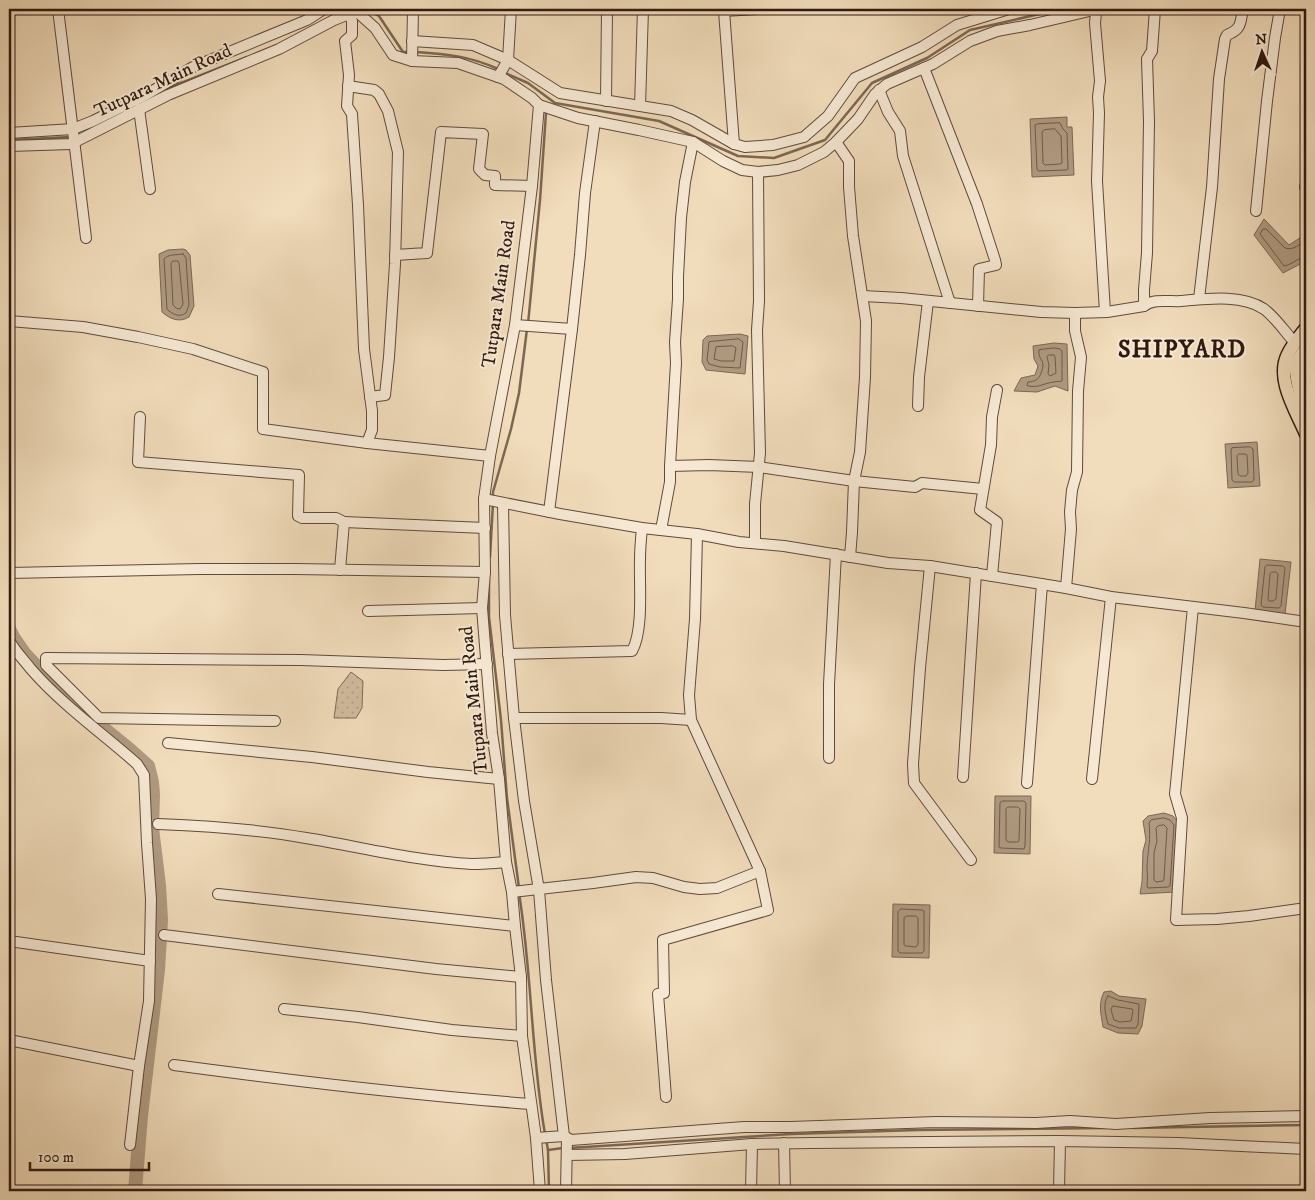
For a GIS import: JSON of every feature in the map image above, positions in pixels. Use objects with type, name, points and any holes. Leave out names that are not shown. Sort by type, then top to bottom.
[{"type":"main road","points":[[1306,328],[1295,364],[1302,401],[1306,409]]},
{"type":"main road","points":[[1300,346],[1287,354],[1284,365],[1288,392],[1306,434]]},
{"type":"street","points":[[58,9],[86,238]]},
{"type":"street","points":[[9,133],[73,136],[93,121],[144,96],[193,67],[307,20],[324,9]]},
{"type":"street","points":[[412,59],[413,9]]},
{"type":"street","points":[[511,9],[502,70],[504,79],[539,105],[578,118],[693,142],[723,161],[742,170],[758,172],[798,165],[824,152],[858,119],[879,90],[887,84],[940,60],[970,41],[997,31],[1098,9]]},
{"type":"street","points":[[606,101],[607,9]]},
{"type":"street","points":[[640,106],[643,9]]},
{"type":"street","points":[[734,144],[724,11],[757,9]]},
{"type":"street","points":[[367,443],[372,430],[364,349],[352,114],[347,106],[349,75],[346,41],[352,35],[351,11],[356,11],[376,28],[393,55],[502,70],[560,93],[671,111],[692,120],[734,144],[745,147],[773,145],[804,137],[828,116],[855,78],[922,46],[957,25],[1008,9]]},
{"type":"street","points":[[1098,9],[1095,23],[1100,81],[1098,97],[1097,181],[1105,312]]},
{"type":"street","points":[[1144,306],[1150,121],[1147,59],[1152,51],[1155,9]]},
{"type":"street","points":[[1199,299],[1213,169],[1219,79],[1226,36],[1238,28],[1243,9]]},
{"type":"street","points":[[1256,212],[1275,38],[1280,9]]},
{"type":"street","name":"Tutpara Main Road","points":[[9,146],[71,144],[73,136],[279,48],[351,11]]},
{"type":"street","points":[[412,43],[473,45],[502,70]]},
{"type":"street","points":[[924,68],[978,204],[995,260],[996,265],[979,269],[978,306]]},
{"type":"street","points":[[348,86],[374,90],[378,94],[388,111],[398,152],[395,255],[385,394],[370,397]]},
{"type":"street","points":[[879,90],[888,112],[900,132],[903,156],[950,303]]},
{"type":"street","name":"Tutpara Main Road","points":[[539,105],[524,326],[490,456],[484,500],[485,572],[482,608],[492,732],[500,779],[506,862],[512,892],[521,977],[522,1036],[536,1138],[540,1191]]},
{"type":"street","points":[[140,109],[150,190]]},
{"type":"street","points":[[549,512],[572,329],[585,192],[595,121]]},
{"type":"street","points":[[395,255],[427,253],[441,132],[483,134],[479,170],[486,175],[495,176],[495,185],[532,186]]},
{"type":"street","points":[[662,530],[670,482],[681,218],[685,182],[693,142]]},
{"type":"street","points":[[836,142],[848,161],[854,236],[866,321],[865,377],[860,452],[854,481],[850,556]]},
{"type":"street","points":[[755,543],[755,504],[760,453],[757,330],[759,294],[758,172]]},
{"type":"street","points":[[863,296],[1041,312],[1075,313],[1105,312],[1144,306],[1147,303],[1161,301],[1238,299],[1264,309],[1300,346]]},
{"type":"street","points":[[918,406],[919,377],[928,301]]},
{"type":"street","points":[[1066,588],[1072,490],[1077,472],[1080,357],[1075,331],[1075,313]]},
{"type":"street","points":[[9,321],[82,327],[138,337],[193,349],[263,372],[263,429],[367,443],[490,456]]},
{"type":"street","points":[[524,326],[572,329]]},
{"type":"street","points":[[992,576],[997,522],[980,510],[991,445],[992,418],[997,390]]},
{"type":"street","points":[[140,417],[138,462],[299,475],[298,516],[302,518],[336,518],[344,522],[485,528]]},
{"type":"street","points":[[670,466],[758,468],[916,487],[922,483],[983,489]]},
{"type":"street","points":[[484,500],[642,528],[697,534],[888,563],[930,566],[1111,597],[1306,622]]},
{"type":"street","points":[[503,504],[505,615],[508,654],[524,801],[539,890],[546,980],[566,1137],[566,1191]]},
{"type":"street","points":[[340,570],[344,522]]},
{"type":"street","points":[[508,654],[632,651],[636,645],[639,627],[642,528]]},
{"type":"street","points":[[666,1097],[658,994],[664,993],[663,940],[768,910],[760,871],[691,720],[689,695],[697,534]]},
{"type":"street","points":[[829,758],[829,684],[836,554]]},
{"type":"street","points":[[930,566],[914,754],[914,783],[971,860]]},
{"type":"street","points":[[9,573],[190,569],[485,572]]},
{"type":"street","points":[[963,777],[976,574]]},
{"type":"street","points":[[1027,783],[1042,584]]},
{"type":"street","points":[[1092,779],[1111,597]]},
{"type":"street","points":[[1193,607],[1175,794],[1182,818],[1176,920],[1217,919],[1306,908]]},
{"type":"street","points":[[368,611],[482,608]]},
{"type":"street","points":[[9,640],[43,683],[76,714],[137,764],[144,775],[146,843],[151,899],[149,1001],[130,1145]]},
{"type":"street","points":[[275,721],[98,718],[46,666],[46,658],[300,660],[443,665],[487,664]]},
{"type":"street","points":[[514,718],[661,718],[691,720]]},
{"type":"street","points":[[168,743],[312,757],[500,779]]},
{"type":"street","points":[[158,824],[228,827],[306,838],[432,860],[474,864],[506,862]]},
{"type":"street","points":[[512,892],[636,877],[653,878],[684,887],[700,889],[717,888],[760,871]]},
{"type":"street","points":[[218,894],[515,926]]},
{"type":"street","points":[[164,936],[521,977]]},
{"type":"street","points":[[9,942],[150,961]]},
{"type":"street","points":[[284,1009],[452,1030],[522,1036]]},
{"type":"street","points":[[9,1040],[139,1066]]},
{"type":"street","points":[[174,1064],[377,1090],[531,1104]]},
{"type":"street","points":[[536,1138],[566,1137],[571,1140],[744,1127],[936,1122],[1036,1123],[1070,1121],[1116,1124],[1210,1118],[1306,1116]]},
{"type":"street","points":[[567,1155],[642,1153],[784,1143],[1060,1141],[1306,1149]]},
{"type":"street","points":[[1059,1191],[1060,1141]]},
{"type":"street","points":[[784,1143],[786,1191]]},
{"type":"street","points":[[751,1191],[752,1144]]},
{"type":"shaded area","points":[[351,672],[363,681],[362,708],[356,718],[334,718],[338,689]]},
{"type":"water","points":[[1067,117],[1067,127],[1072,127],[1074,175],[1032,177],[1030,119]]},
{"type":"water","points":[[1264,219],[1289,245],[1306,234],[1306,261],[1283,273],[1254,235]]},
{"type":"water","points":[[183,249],[190,255],[194,306],[189,317],[178,320],[168,317],[162,312],[159,254],[168,250]]},
{"type":"water","points":[[740,334],[748,336],[745,374],[706,370],[702,362],[703,340],[707,336]]},
{"type":"water","points":[[1054,343],[1067,344],[1068,391],[1055,386],[1037,392],[1014,391],[1021,378],[1035,375],[1038,366],[1034,359],[1033,346]]},
{"type":"water","points":[[1257,442],[1260,486],[1228,488],[1225,444]]},
{"type":"water","points":[[1260,559],[1291,562],[1285,614],[1255,611]]},
{"type":"water","points":[[995,796],[1031,796],[1030,854],[994,853]]},
{"type":"water","points":[[1164,813],[1173,816],[1179,823],[1175,892],[1140,894],[1143,851],[1146,840],[1143,821],[1148,816]]},
{"type":"water","points":[[893,904],[930,905],[929,958],[892,957]]},
{"type":"water","points":[[1111,991],[1119,996],[1146,999],[1142,1026],[1138,1034],[1118,1033],[1103,1027],[1100,1009],[1101,1001],[1104,992]]},
{"type":"waterway","points":[[342,12],[347,9]]},
{"type":"waterway","points":[[365,9],[379,16],[403,52],[410,52]]},
{"type":"waterway","points":[[505,73],[528,83],[555,103],[659,121],[738,156],[774,158],[825,140],[872,83],[927,58],[970,30],[1061,9]]},
{"type":"waterway","points":[[416,52],[458,56],[498,69]]},
{"type":"waterway","points":[[166,89],[247,57]]},
{"type":"waterway","points":[[528,324],[546,113]]},
{"type":"waterway","points":[[84,132],[106,120]]},
{"type":"waterway","points":[[9,140],[70,137]]},
{"type":"waterway","points":[[493,497],[519,393],[527,329]]},
{"type":"waterway","points":[[490,557],[493,503]]},
{"type":"waterway","points":[[489,580],[489,617],[501,720],[507,798],[519,888]]},
{"type":"waterway","points":[[9,629],[24,653],[39,669],[81,710],[148,766],[152,782],[152,828],[161,920],[158,970],[141,1116],[135,1191]]},
{"type":"waterway","points":[[519,893],[527,953],[540,1104],[545,1134]]},
{"type":"waterway","points":[[1133,1128],[1306,1125]]},
{"type":"waterway","points":[[569,1148],[791,1134],[918,1130],[1105,1128]]},
{"type":"waterway","points":[[546,1139],[549,1191]]},
{"type":"waterway","points":[[548,1150],[563,1148]]},
{"type":"district","name":"SHIPYARD","points":[[1182,350]]}]
